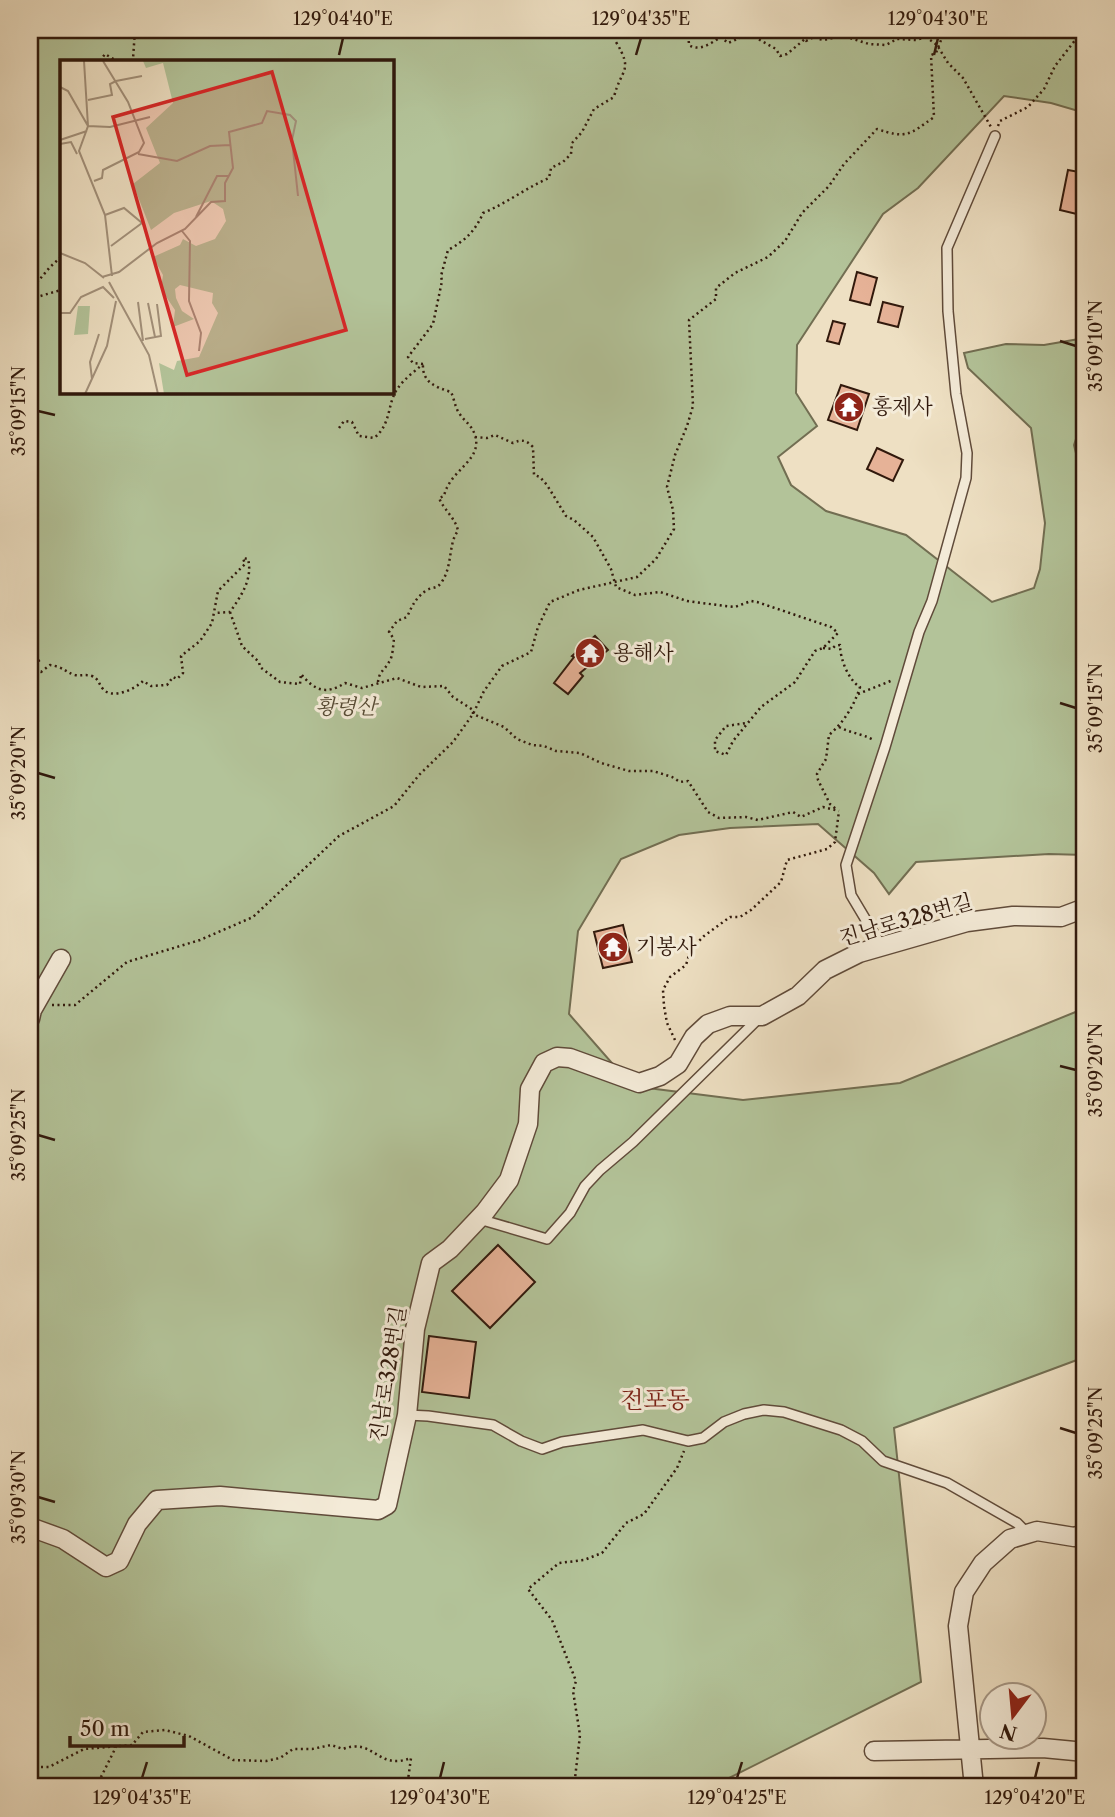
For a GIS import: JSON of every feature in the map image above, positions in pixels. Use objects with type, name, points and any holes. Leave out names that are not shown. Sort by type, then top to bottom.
[{"type":"street","name":"진남로328번길","points":[[30,1527],[63,1539],[106,1567],[119,1561],[137,1524],[157,1500],[220,1496],[378,1510],[387,1504],[407,1415],[415,1329],[431,1263],[450,1249],[479,1219],[509,1180],[528,1125],[530,1088],[544,1063],[557,1056],[570,1058],[639,1083],[660,1076],[678,1064],[694,1037],[708,1024],[730,1016],[762,1016],[798,996],[825,970],[859,953],[967,922],[1013,916],[1061,918],[1085,908]]},
{"type":"street","points":[[32,1012],[61,959]]},
{"type":"street","points":[[974,1787],[958,1626],[964,1592],[983,1563],[1010,1539],[1037,1531],[1073,1536],[1085,1534]]},
{"type":"street","points":[[874,1751],[1043,1748],[1085,1752]]},
{"type":"lane","points":[[882,947],[851,895],[846,865],[919,632],[932,601],[966,478],[967,453],[956,394],[948,311],[947,248],[995,136]]},
{"type":"lane","points":[[479,1219],[547,1239],[570,1213],[585,1186],[600,1170],[633,1142],[762,1016]]},
{"type":"lane","points":[[407,1415],[493,1425],[542,1449],[562,1442],[643,1430],[688,1441],[703,1438],[724,1422],[744,1414],[764,1410],[784,1412],[841,1430],[862,1441],[883,1461],[947,1483],[1017,1523],[1028,1534]]},
{"type":"path","points":[[132,60],[135,30]]},
{"type":"path","points":[[376,30],[413,38],[439,34],[445,30]]},
{"type":"path","points":[[456,30],[474,30]]},
{"type":"path","points":[[423,364],[413,363],[408,357],[433,324],[448,250],[466,239],[478,227],[483,213],[519,195],[525,188],[549,178],[551,168],[571,154],[572,143],[582,132],[594,109],[614,97],[617,84],[625,70],[626,59],[617,42],[619,30]]},
{"type":"path","points":[[688,30],[689,45],[694,48],[707,46],[721,37],[728,43],[749,34],[776,49],[780,56],[787,54],[805,38],[806,41],[816,36],[824,40],[846,35]]},
{"type":"path","points":[[824,30],[869,44],[886,45],[897,39],[916,40],[943,30]]},
{"type":"path","points":[[32,1012],[75,1005],[127,962],[200,940],[253,917],[339,836],[394,806],[419,775],[453,742],[474,714],[484,691],[502,666],[531,652],[550,602],[579,590],[637,577],[656,559],[674,529],[673,510],[667,487],[692,406],[689,320],[716,299],[716,288],[735,273],[768,257],[785,242],[802,212],[829,186],[844,164],[877,129],[897,136],[912,133],[934,117],[931,55],[936,53],[939,47],[943,30]]},
{"type":"path","points":[[995,136],[1000,121],[1028,107],[1044,89],[1055,66],[1083,30]]},
{"type":"path","points":[[926,37],[939,47],[948,63],[963,78],[995,136]]},
{"type":"path","points":[[101,60],[105,54],[115,60]]},
{"type":"path","points":[[30,250],[35,258],[30,274]]},
{"type":"path","points":[[30,291],[60,258]]},
{"type":"path","points":[[30,299],[60,290]]},
{"type":"path","points":[[339,428],[344,421],[352,422],[359,436],[374,438],[389,418],[398,387],[423,364]]},
{"type":"path","points":[[379,682],[383,668],[390,662],[393,648],[394,639],[389,632],[397,621],[407,617],[418,597],[429,588],[436,588],[447,572],[452,559],[453,537],[458,531],[456,522],[447,513],[439,498],[444,496],[451,478],[457,470],[467,465],[476,449],[475,437],[467,420],[460,415],[452,392],[427,381],[422,374],[423,364]]},
{"type":"path","points":[[475,437],[487,438],[495,435],[513,443],[521,439],[533,447],[534,475],[547,485],[566,516],[593,537],[611,569],[616,587],[635,595],[660,592],[687,601],[725,606],[736,607],[751,601],[757,602],[815,624],[831,627],[838,633],[822,648]]},
{"type":"path","points":[[30,620],[30,631],[36,636],[34,653],[39,661],[35,668],[41,672],[50,665],[61,666],[72,675],[94,677],[103,690],[109,693],[137,687],[143,681],[151,686],[167,685],[173,677],[177,679],[181,676],[181,656],[200,641],[215,614],[218,591],[245,564],[243,558],[248,559],[250,567],[245,591],[230,612],[215,614]]},
{"type":"path","points":[[230,612],[242,646],[260,667],[280,682],[300,684],[301,674],[312,687],[326,691],[345,683],[362,688],[397,678],[421,687],[444,686],[453,697],[473,710],[474,714],[504,727],[517,739],[532,745],[580,753],[601,763],[629,771],[653,771],[680,782],[688,781],[708,812],[719,818],[746,817],[758,820],[793,812],[801,817],[823,807],[839,811]]},
{"type":"path","points":[[747,723],[726,726],[715,740],[715,751],[726,755],[761,707],[795,682],[815,650],[832,649],[840,645],[840,657],[855,684],[860,687],[846,717],[830,734],[826,759],[817,774],[830,804],[839,811]]},
{"type":"path","points":[[858,694],[887,681],[907,677]]},
{"type":"path","points":[[838,727],[846,731],[857,731],[885,747]]},
{"type":"path","points":[[678,1064],[676,1041],[667,1023],[664,1006],[663,990],[670,977],[687,965],[691,949],[704,936],[730,917],[740,917],[751,910],[781,883],[787,860],[827,849],[835,842],[839,811]]},
{"type":"path","points":[[574,1787],[580,1735],[573,1691],[576,1681],[552,1620],[528,1589],[559,1563],[584,1560],[602,1553],[626,1522],[645,1514],[677,1468],[688,1441]]},
{"type":"path","points":[[30,1767],[49,1767],[84,1749],[132,1745],[143,1732],[165,1730],[189,1736],[233,1760],[266,1761],[280,1758],[293,1749],[331,1745],[343,1749],[351,1746],[365,1747],[386,1761],[398,1763],[411,1758],[407,1787]]},
{"type":"path","points":[[96,1787],[116,1747]]},
{"type":"green space","name":"황령산","points":[[30,30],[1085,30],[1085,113],[1051,103],[1004,96],[918,188],[883,214],[797,345],[796,393],[817,426],[778,457],[791,485],[826,511],[906,535],[992,602],[1034,588],[1040,569],[1045,523],[1031,428],[968,368],[964,353],[1006,344],[1044,345],[1085,338],[1085,412],[1074,445],[1085,490],[1085,690],[1081,699],[1085,724],[1085,855],[1049,854],[916,862],[889,894],[874,873],[818,824],[730,828],[679,835],[621,859],[578,931],[569,1014],[632,1086],[743,1100],[900,1083],[1078,1011],[1085,1080],[1085,1357],[894,1428],[921,1682],[711,1787],[30,1787]]},
{"type":"building","points":[[1068,170],[1085,173],[1085,216],[1060,210]]},
{"type":"building","points":[[857,272],[877,278],[870,305],[850,300]]},
{"type":"building","points":[[883,302],[903,307],[898,327],[878,322]]},
{"type":"building","points":[[833,321],[845,324],[839,344],[827,341]]},
{"type":"building","name":"홍제사","points":[[841,385],[869,394],[857,430],[828,420]]},
{"type":"building","points":[[877,448],[903,460],[893,481],[867,469]]},
{"type":"building","points":[[595,636],[608,650],[580,673],[583,676],[568,694],[554,683],[574,657],[572,656]]},
{"type":"building","name":"기봉사","points":[[623,925],[632,962],[603,968],[594,932]]},
{"type":"building","points":[[498,1245],[535,1282],[490,1328],[452,1291]]},
{"type":"building","points":[[429,1336],[476,1342],[469,1398],[422,1392]]},
{"type":"place","name":"홍제사","points":[[849,407]]},
{"type":"place","name":"용해사","points":[[590,653]]},
{"type":"place","name":"기봉사","points":[[613,947]]},
{"type":"district","name":"전포동","points":[[655,1400]]}]
